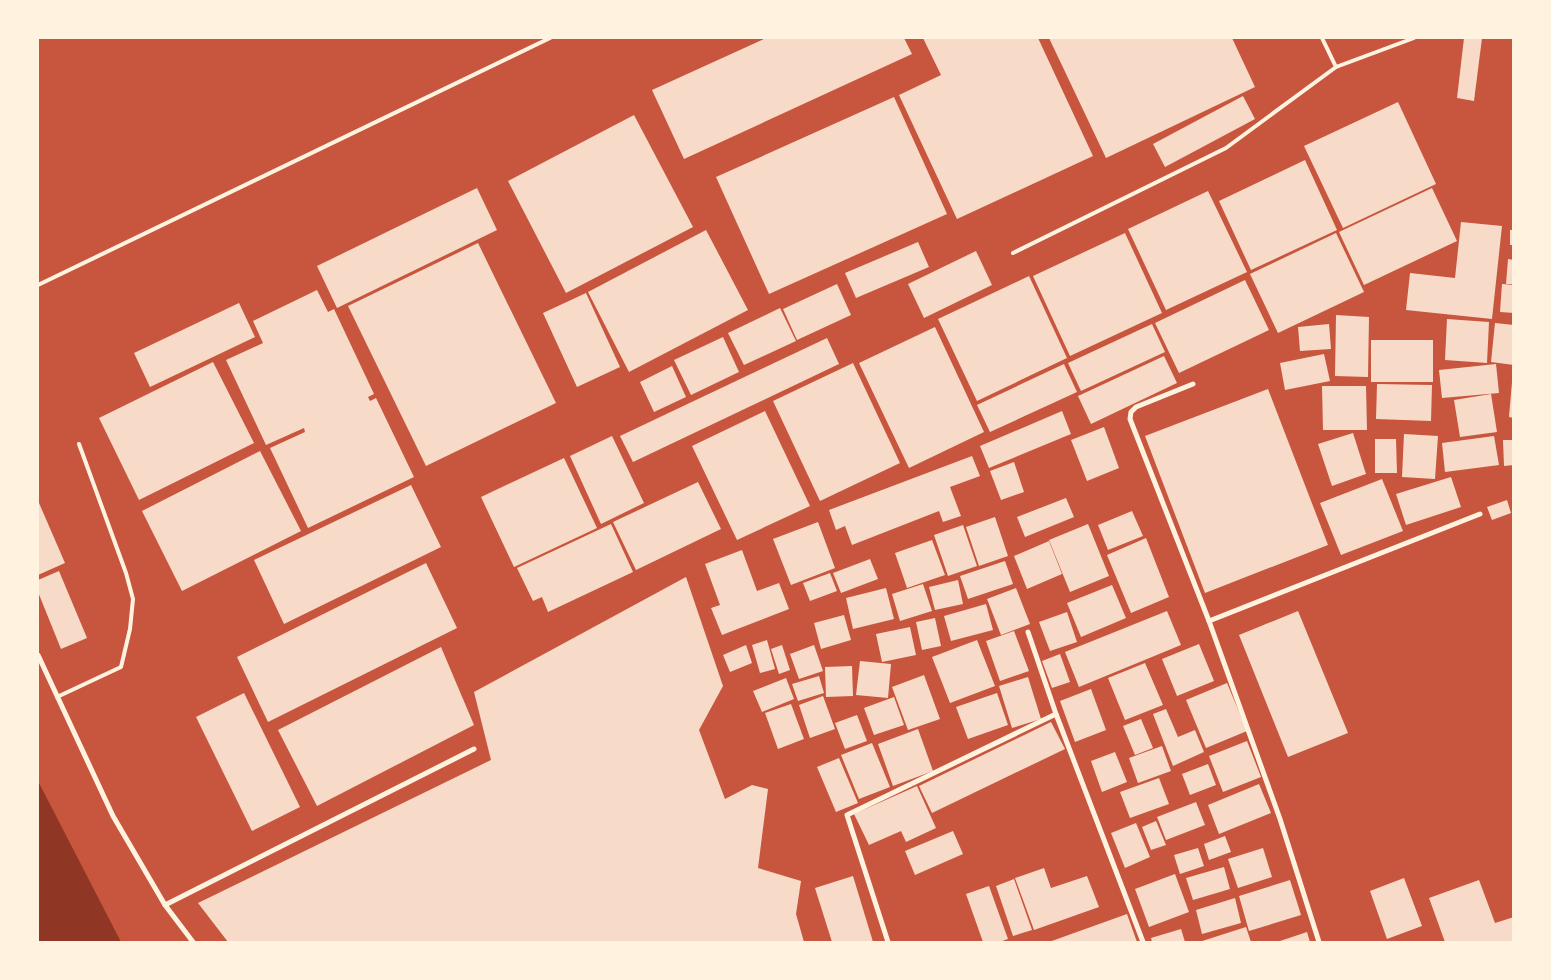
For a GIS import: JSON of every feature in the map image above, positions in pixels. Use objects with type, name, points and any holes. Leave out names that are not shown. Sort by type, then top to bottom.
[{"type":"street","points":[[1193,384],[1136,407],[1131,412],[1130,419],[1209,621],[1280,819],[1319,942]]},
{"type":"street","points":[[1209,621],[1480,514]]},
{"type":"street","points":[[1028,632],[1056,714],[1143,942]]},
{"type":"street","points":[[38,655],[113,816],[166,904],[193,942]]},
{"type":"street","points":[[888,942],[847,815],[1056,714]]},
{"type":"street","points":[[166,904],[474,749]]},
{"type":"lane","points":[[38,285],[550,38]]},
{"type":"lane","points":[[1322,38],[1336,66]]},
{"type":"lane","points":[[1013,253],[1226,148],[1336,66],[1414,38]]},
{"type":"lane","points":[[57,697],[120,667],[130,629],[133,599],[126,573],[79,444]]},
{"type":"shaded area","points":[[38,781],[121,942],[38,942]]},
{"type":"building","points":[[766,38],[904,38],[912,54],[684,159],[652,90]]},
{"type":"building","points":[[923,38],[1038,38],[1093,156],[957,219],[899,95],[941,75]]},
{"type":"building","points":[[1049,38],[1232,38],[1255,87],[1106,158]]},
{"type":"building","points":[[1464,38],[1482,38],[1474,101],[1457,98]]},
{"type":"building","points":[[1243,96],[1255,119],[1165,167],[1153,144]]},
{"type":"building","points":[[894,97],[947,214],[769,294],[716,177]]},
{"type":"building","points":[[1398,102],[1436,184],[1343,228],[1304,146]]},
{"type":"building","points":[[634,115],[693,227],[566,293],[508,181]]},
{"type":"building","points":[[1305,160],[1337,230],[1251,270],[1219,201]]},
{"type":"building","points":[[477,188],[497,230],[337,308],[317,266]]},
{"type":"building","points":[[1432,188],[1457,241],[1364,285],[1339,232]]},
{"type":"building","points":[[1208,191],[1247,272],[1166,310],[1128,229]]},
{"type":"building","points":[[1461,222],[1502,226],[1492,319],[1406,310],[1410,273],[1455,278]]},
{"type":"building","points":[[706,230],[748,310],[629,372],[588,292]]},
{"type":"building","points":[[1510,230],[1514,230],[1514,245],[1510,245]]},
{"type":"building","points":[[1125,233],[1162,313],[1070,356],[1033,276]]},
{"type":"building","points":[[1336,233],[1364,292],[1278,333],[1250,274]]},
{"type":"building","points":[[918,242],[929,267],[856,298],[845,273]]},
{"type":"building","points":[[478,243],[556,403],[426,466],[348,306]]},
{"type":"building","points":[[976,251],[992,285],[924,318],[908,284]]},
{"type":"building","points":[[1508,259],[1514,260],[1514,284],[1506,284]]},
{"type":"building","points":[[1029,276],[1067,358],[977,401],[938,319]]},
{"type":"building","points":[[1245,280],[1269,330],[1179,373],[1155,323]]},
{"type":"building","points":[[837,284],[851,315],[797,340],[783,309]]},
{"type":"building","points":[[1502,284],[1514,285],[1514,313],[1500,312]]},
{"type":"building","points":[[317,290],[328,312],[334,309],[374,394],[368,397],[370,401],[376,398],[414,477],[308,528],[270,448],[305,432],[304,428],[266,445],[226,360],[263,343],[253,321]]},
{"type":"building","points":[[586,293],[620,367],[577,387],[543,313]]},
{"type":"building","points":[[239,303],[255,337],[150,387],[134,353]]},
{"type":"building","points":[[780,308],[796,341],[744,365],[728,333]]},
{"type":"building","points":[[1336,315],[1369,317],[1368,377],[1335,376]]},
{"type":"building","points":[[1447,319],[1489,322],[1487,363],[1445,360]]},
{"type":"building","points":[[1495,323],[1514,325],[1514,365],[1491,362]]},
{"type":"building","points":[[1152,324],[1165,352],[1081,391],[1068,363]]},
{"type":"building","points":[[1329,324],[1331,349],[1300,351],[1298,327]]},
{"type":"building","points":[[935,327],[984,432],[909,468],[859,363]]},
{"type":"building","points":[[723,337],[739,372],[691,395],[674,360]]},
{"type":"building","points":[[827,338],[839,364],[633,462],[620,436]]},
{"type":"building","points":[[1371,340],[1433,340],[1433,382],[1371,382]]},
{"type":"building","points":[[1324,354],[1330,381],[1285,390],[1280,363]]},
{"type":"building","points":[[1164,356],[1177,383],[1091,424],[1078,396]]},
{"type":"building","points":[[213,362],[254,443],[139,500],[99,418]]},
{"type":"building","points":[[853,363],[900,463],[820,501],[773,401]]},
{"type":"building","points":[[1064,364],[1077,392],[990,432],[977,405]]},
{"type":"building","points":[[1496,364],[1499,393],[1442,398],[1439,370]]},
{"type":"building","points":[[672,366],[686,397],[654,412],[640,382]]},
{"type":"building","points":[[1512,382],[1514,382],[1514,418],[1509,417]]},
{"type":"building","points":[[1377,384],[1432,385],[1431,421],[1376,419]]},
{"type":"building","points":[[1322,386],[1366,386],[1367,430],[1323,430]]},
{"type":"building","points":[[1268,389],[1328,545],[1205,593],[1145,436]]},
{"type":"building","points":[[1491,394],[1497,432],[1460,437],[1454,400]]},
{"type":"building","points":[[765,411],[810,506],[737,540],[692,446]]},
{"type":"building","points":[[1062,411],[1071,434],[989,468],[980,446]]},
{"type":"building","points":[[1104,427],[1119,468],[1087,481],[1071,440]]},
{"type":"building","points":[[1353,433],[1366,474],[1332,486],[1318,444]]},
{"type":"building","points":[[1404,434],[1438,436],[1435,479],[1402,477]]},
{"type":"building","points":[[612,436],[644,503],[601,524],[570,456]]},
{"type":"building","points":[[1494,436],[1499,465],[1445,472],[1442,443]]},
{"type":"building","points":[[1375,439],[1396,439],[1397,473],[1375,473]]},
{"type":"building","points":[[1503,440],[1514,440],[1514,465],[1504,466]]},
{"type":"building","points":[[260,451],[301,531],[182,591],[142,511]]},
{"type":"building","points":[[972,456],[980,476],[950,487],[961,516],[943,522],[939,511],[852,545],[845,526],[836,530],[829,510]]},
{"type":"building","points":[[564,458],[597,528],[514,567],[481,497]]},
{"type":"building","points":[[1014,462],[1024,492],[1001,500],[990,471]]},
{"type":"building","points":[[1451,477],[1461,507],[1406,525],[1396,494]]},
{"type":"building","points":[[1382,479],[1403,531],[1341,555],[1320,503]]},
{"type":"building","points":[[698,482],[721,529],[636,570],[613,522]]},
{"type":"building","points":[[411,485],[441,547],[284,624],[254,560]]},
{"type":"building","points":[[1066,498],[1074,517],[1025,537],[1017,517]]},
{"type":"building","points":[[1507,500],[1511,513],[1492,520],[1487,507]]},
{"type":"building","points":[[38,504],[65,563],[38,575]]},
{"type":"building","points":[[1132,511],[1143,536],[1108,550],[1098,525]]},
{"type":"building","points":[[995,517],[1008,556],[979,566],[966,527]]},
{"type":"building","points":[[818,522],[835,568],[791,585],[773,539]]},
{"type":"building","points":[[611,524],[633,572],[548,612],[542,597],[533,601],[517,568]]},
{"type":"building","points":[[1088,524],[1109,576],[1070,592],[1049,540]]},
{"type":"building","points":[[963,525],[977,566],[948,576],[934,535]]},
{"type":"building","points":[[1146,538],[1169,597],[1131,613],[1107,555]]},
{"type":"building","points":[[932,540],[945,575],[907,588],[895,553]]},
{"type":"building","points":[[1049,541],[1062,574],[1027,589],[1014,556]]},
{"type":"building","points":[[742,550],[757,591],[779,583],[789,609],[722,635],[711,608],[720,605],[705,564]]},
{"type":"building","points":[[870,559],[878,579],[841,593],[833,573]]},
{"type":"building","points":[[1005,561],[1013,584],[968,599],[960,576]]},
{"type":"building","points":[[426,563],[457,628],[268,722],[237,657]]},
{"type":"building","points":[[59,571],[87,638],[61,649],[38,592],[38,580]]},
{"type":"building","points":[[830,573],[837,591],[810,601],[803,583]]},
{"type":"building","points":[[686,577],[723,686],[699,730],[725,799],[752,785],[768,789],[758,868],[801,881],[796,914],[804,942],[228,942],[198,903],[491,760],[474,692]]},
{"type":"building","points":[[958,580],[963,604],[935,610],[929,587]]},
{"type":"building","points":[[923,584],[932,611],[900,621],[892,594]]},
{"type":"building","points":[[1112,585],[1126,618],[1081,637],[1067,603]]},
{"type":"building","points":[[886,588],[894,619],[853,629],[846,598]]},
{"type":"building","points":[[1016,588],[1030,624],[1001,635],[987,599]]},
{"type":"building","points":[[986,604],[993,630],[951,641],[944,616]]},
{"type":"building","points":[[1167,611],[1181,645],[1079,687],[1065,652]]},
{"type":"building","points":[[1298,611],[1348,733],[1288,757],[1239,635]]},
{"type":"building","points":[[1067,612],[1077,642],[1050,651],[1039,622]]},
{"type":"building","points":[[844,615],[851,640],[821,649],[814,623]]},
{"type":"building","points":[[935,618],[941,646],[922,650],[916,622]]},
{"type":"building","points":[[910,627],[916,655],[882,662],[876,634]]},
{"type":"building","points":[[1014,631],[1029,671],[1000,681],[986,641]]},
{"type":"building","points":[[767,640],[775,669],[760,673],[752,645]]},
{"type":"building","points":[[977,640],[995,686],[950,703],[932,657]]},
{"type":"building","points":[[1199,644],[1214,681],[1177,696],[1162,659]]},
{"type":"building","points":[[746,645],[752,663],[730,672],[723,655]]},
{"type":"building","points":[[782,645],[790,670],[779,674],[771,649]]},
{"type":"building","points":[[814,645],[823,671],[799,679],[790,654]]},
{"type":"building","points":[[441,647],[474,725],[317,806],[278,730]]},
{"type":"building","points":[[1060,654],[1070,682],[1052,688],[1042,661]]},
{"type":"building","points":[[860,661],[891,664],[888,698],[856,695]]},
{"type":"building","points":[[1145,663],[1163,705],[1125,720],[1108,678]]},
{"type":"building","points":[[852,666],[853,696],[826,697],[825,667]]},
{"type":"building","points":[[924,675],[940,719],[908,730],[892,687]]},
{"type":"building","points":[[819,676],[824,693],[798,701],[792,684]]},
{"type":"building","points":[[1028,677],[1041,719],[1012,728],[999,686]]},
{"type":"building","points":[[786,678],[794,699],[762,712],[753,691]]},
{"type":"building","points":[[1227,683],[1247,731],[1206,748],[1186,700]]},
{"type":"building","points":[[1091,689],[1106,730],[1075,742],[1060,701]]},
{"type":"building","points":[[244,693],[300,807],[252,831],[196,717]]},
{"type":"building","points":[[997,693],[1008,725],[968,739],[956,707]]},
{"type":"building","points":[[823,696],[835,729],[810,738],[799,705]]},
{"type":"building","points":[[894,697],[904,725],[874,735],[864,708]]},
{"type":"building","points":[[791,704],[804,739],[778,749],[765,713]]},
{"type":"building","points":[[1166,709],[1178,737],[1195,730],[1204,752],[1173,766],[1153,714]]},
{"type":"building","points":[[857,715],[867,741],[845,749],[835,723]]},
{"type":"building","points":[[1141,719],[1153,748],[1135,755],[1123,726]]},
{"type":"building","points":[[1051,722],[1065,749],[932,813],[919,786]]},
{"type":"building","points":[[918,729],[933,771],[893,786],[878,744]]},
{"type":"building","points":[[1247,741],[1261,777],[1223,792],[1209,756]]},
{"type":"building","points":[[872,743],[890,787],[859,799],[841,755]]},
{"type":"building","points":[[1162,746],[1171,771],[1138,783],[1129,758]]},
{"type":"building","points":[[1115,752],[1127,782],[1102,792],[1091,761]]},
{"type":"building","points":[[839,758],[858,803],[836,812],[817,767]]},
{"type":"building","points":[[1208,764],[1216,785],[1190,795],[1182,774]]},
{"type":"building","points":[[1159,778],[1169,804],[1130,818],[1120,792]]},
{"type":"building","points":[[1259,784],[1271,813],[1219,834],[1208,805]]},
{"type":"building","points":[[917,786],[936,828],[906,842],[901,831],[869,845],[854,814]]},
{"type":"building","points":[[1196,802],[1205,825],[1166,840],[1157,817]]},
{"type":"building","points":[[1156,821],[1166,845],[1151,850],[1142,827]]},
{"type":"building","points":[[1136,823],[1150,857],[1125,868],[1111,833]]},
{"type":"building","points":[[953,831],[963,854],[915,875],[905,851]]},
{"type":"building","points":[[1225,836],[1231,852],[1209,860],[1204,844]]},
{"type":"building","points":[[1198,848],[1204,866],[1180,874],[1174,855]]},
{"type":"building","points":[[1263,848],[1272,877],[1238,888],[1228,859]]},
{"type":"building","points":[[1224,867],[1230,889],[1193,900],[1186,878]]},
{"type":"building","points":[[1044,868],[1051,888],[1087,876],[1099,907],[1034,930],[1015,878]]},
{"type":"building","points":[[1175,874],[1189,912],[1149,927],[1135,889]]},
{"type":"building","points":[[853,876],[873,942],[832,942],[815,888]]},
{"type":"building","points":[[1404,878],[1422,926],[1387,939],[1370,891]]},
{"type":"building","points":[[1014,879],[1032,930],[1013,936],[996,886]]},
{"type":"building","points":[[1290,880],[1301,915],[1249,931],[1239,896]]},
{"type":"building","points":[[1479,880],[1495,923],[1514,917],[1514,942],[1445,942],[1429,898]]},
{"type":"building","points":[[989,886],[1008,939],[999,942],[983,942],[966,894]]},
{"type":"building","points":[[1235,898],[1241,923],[1202,934],[1196,910]]},
{"type":"building","points":[[1127,914],[1137,942],[1049,942]]},
{"type":"building","points":[[1246,927],[1251,942],[1199,942]]},
{"type":"building","points":[[1181,929],[1185,942],[1152,942],[1151,938]]},
{"type":"building","points":[[1307,932],[1310,942],[1277,942]]}]
